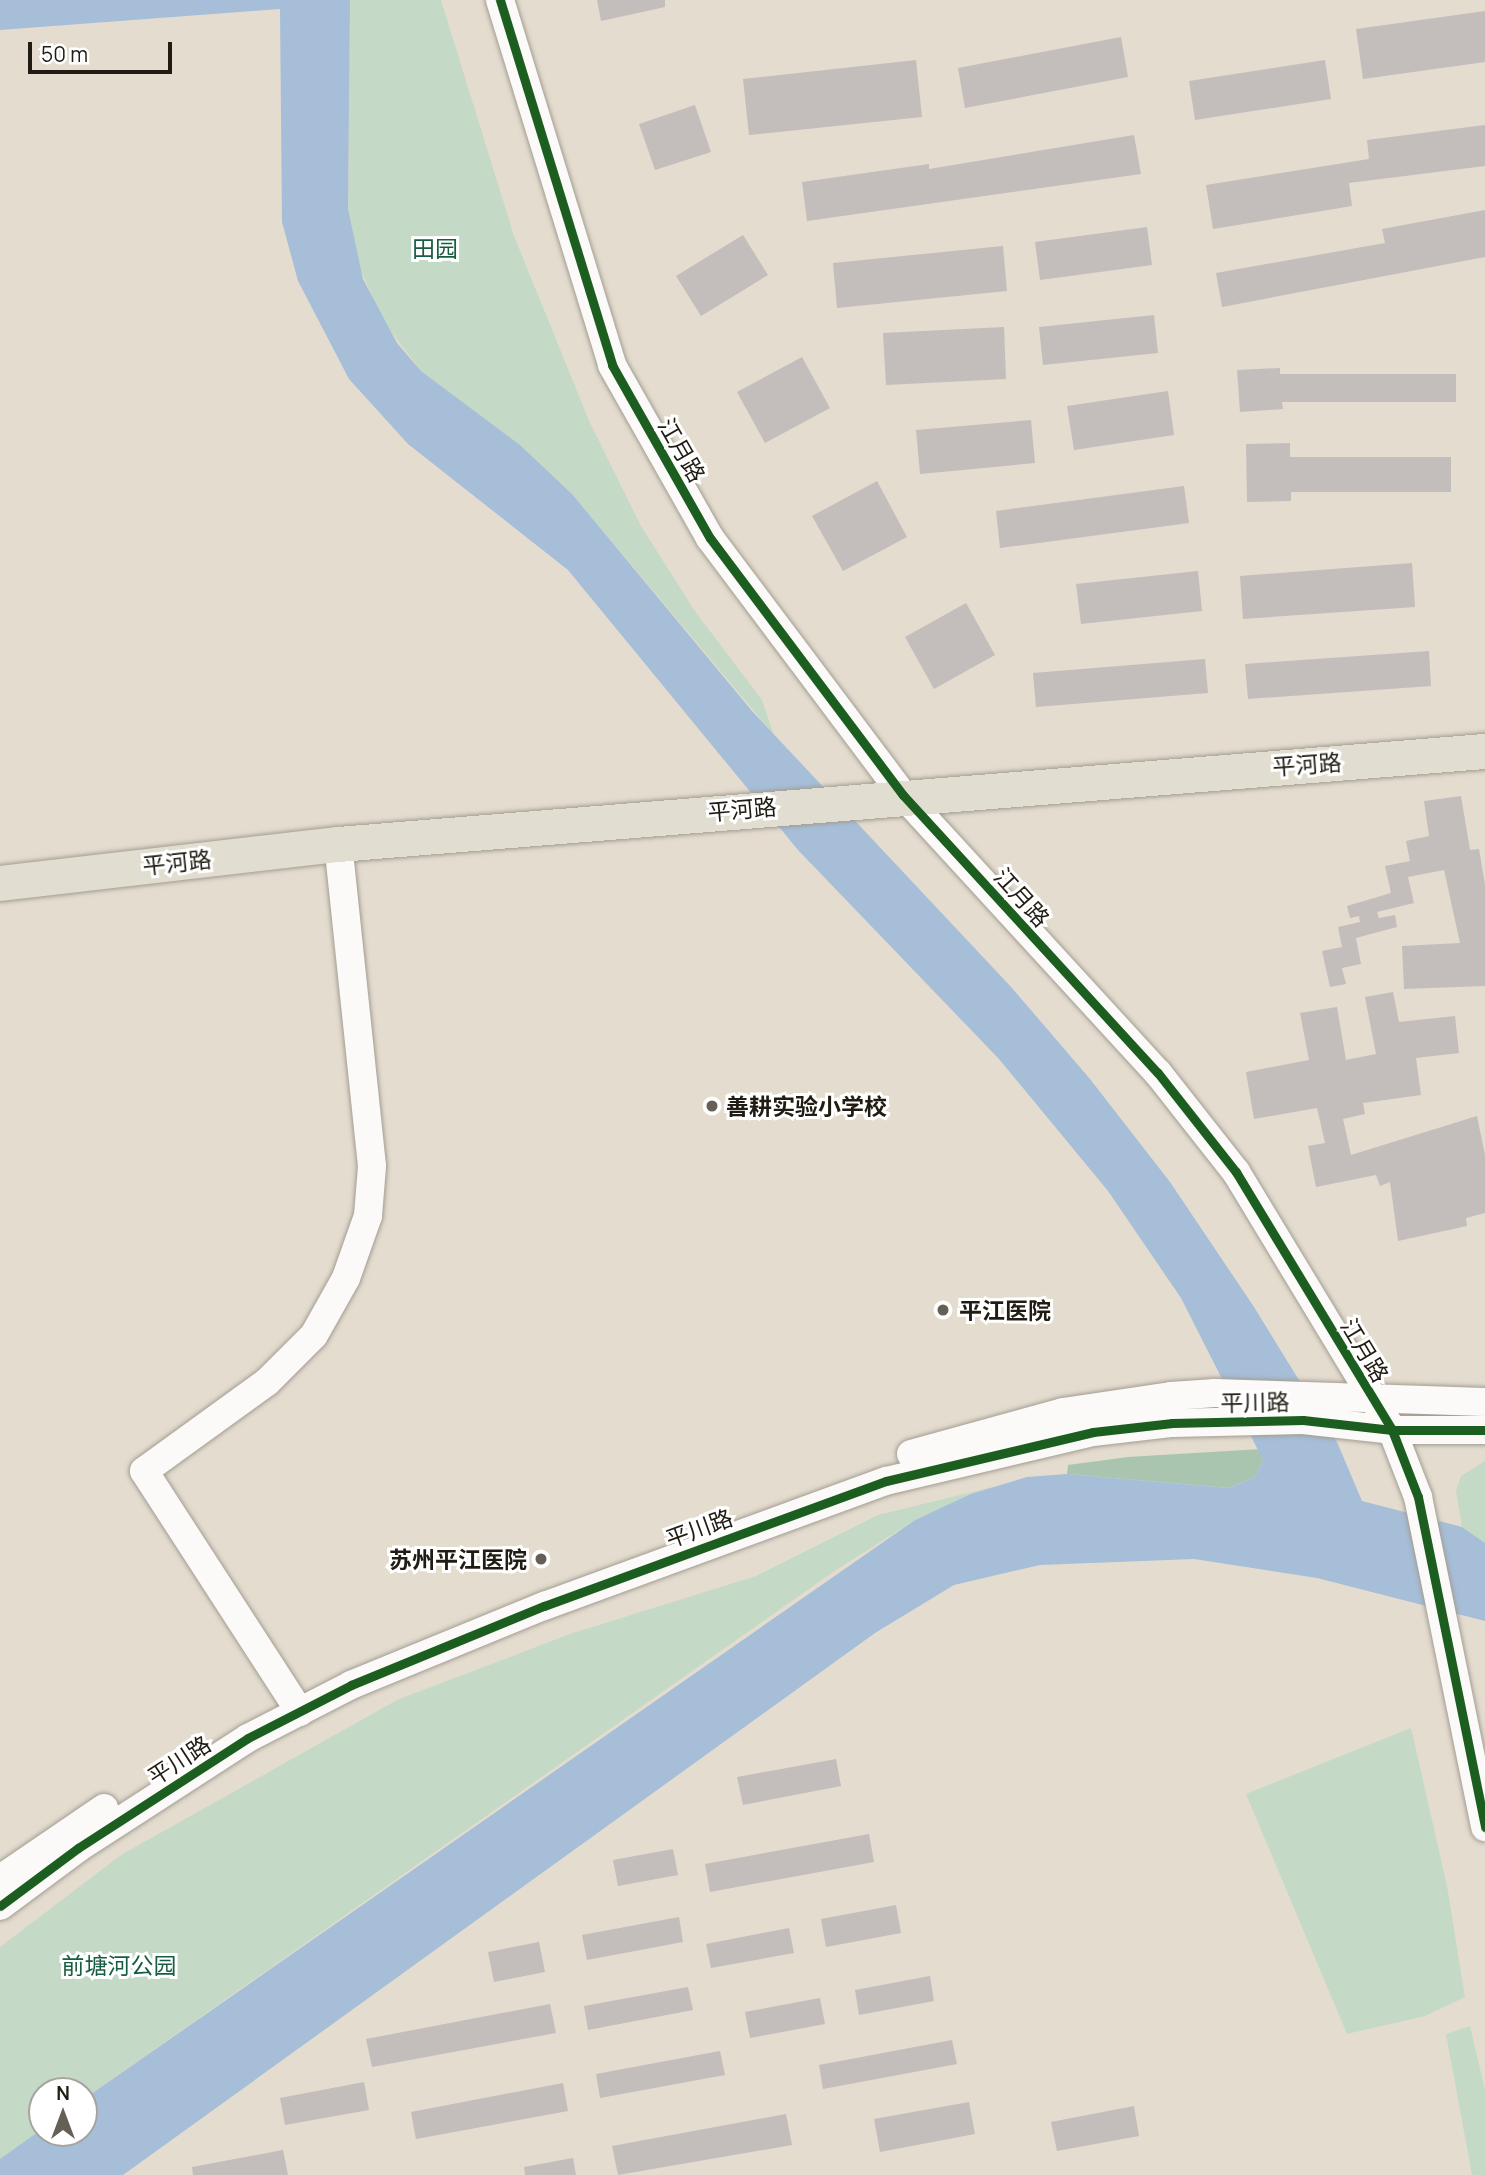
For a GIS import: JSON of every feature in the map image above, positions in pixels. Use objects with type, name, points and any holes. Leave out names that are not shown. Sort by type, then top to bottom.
[{"type":"main road","name":"平河路","points":[[0,883],[338,844],[903,794],[1484,758]]},
{"type":"street","name":"江月路","points":[[500,0],[612,365],[710,538],[903,794],[1158,1073],[1236,1172],[1392,1430],[1418,1497],[1485,1827]]},
{"type":"street","points":[[295,1704],[144,1471],[267,1382],[314,1335],[346,1278],[368,1216],[372,1166],[338,844]]},
{"type":"street","name":"平川路","points":[[0,1906],[101,1833],[248,1738],[295,1704],[528,1592],[854,1471],[1063,1412],[1216,1392],[1374,1402],[1485,1402]]},
{"type":"street","name":"平川路","points":[[0,1879],[225,1730],[459,1639],[886,1481],[1093,1432],[1221,1421],[1347,1425],[1392,1430],[1485,1430]]},
{"type":"green space","name":"田园","points":[[350,0],[441,0],[514,236],[590,423],[641,526],[694,610],[762,700],[774,735],[572,494],[520,445],[421,371],[383,321],[356,259],[348,209]]},
{"type":"green space","points":[[1261,1449],[1263,1460],[1255,1477],[1229,1488],[1067,1474],[1068,1465],[1128,1457]]},
{"type":"green space","points":[[1485,1461],[1485,1543],[1462,1527],[1456,1491],[1461,1476]]},
{"type":"green space","name":"前塘河公园","points":[[1001,1485],[920,1517],[833,1572],[98,2089],[98,2077],[28,2077],[28,2139],[0,2159],[0,1947],[121,1855],[397,1700],[570,1634],[756,1576],[878,1515]]},
{"type":"green space","points":[[1411,1728],[1447,1886],[1465,1997],[1425,2016],[1347,2034],[1246,1794]]},
{"type":"green space","points":[[1470,2026],[1485,2090],[1485,2175],[1472,2175],[1446,2034]]},
{"type":"water","points":[[0,0],[350,0],[348,209],[363,279],[397,343],[421,371],[520,445],[572,494],[752,711],[1012,988],[1090,1079],[1170,1182],[1254,1307],[1337,1442],[1362,1501],[1462,1527],[1485,1543],[1485,1621],[1317,1578],[1194,1559],[1040,1565],[954,1585],[875,1633],[123,2175],[0,2175],[0,2159],[28,2139],[28,2147],[98,2147],[98,2089],[915,1520],[971,1494],[1027,1477],[1067,1474],[1229,1488],[1255,1477],[1263,1460],[1181,1298],[1108,1191],[999,1059],[798,850],[568,570],[408,444],[349,379],[298,281],[282,222],[280,9],[0,30]]},
{"type":"building","points":[[597,0],[665,0],[665,7],[601,21]]},
{"type":"building","points":[[1485,11],[1485,62],[1363,79],[1356,29]]},
{"type":"building","points":[[1121,37],[1128,77],[965,108],[958,68]]},
{"type":"building","points":[[916,60],[922,117],[749,135],[743,79]]},
{"type":"building","points":[[1325,60],[1331,99],[1195,120],[1189,81]]},
{"type":"building","points":[[695,105],[711,152],[655,170],[639,124]]},
{"type":"building","points":[[1485,125],[1485,166],[1349,183],[1352,206],[1213,229],[1206,185],[1369,159],[1367,140]]},
{"type":"building","points":[[1134,135],[1141,174],[807,221],[802,182],[929,164],[929,169]]},
{"type":"building","points":[[1485,210],[1485,257],[1222,307],[1216,273],[1385,243],[1382,229]]},
{"type":"building","points":[[1147,227],[1152,265],[1040,280],[1035,242]]},
{"type":"building","points":[[743,235],[768,275],[701,316],[676,276]]},
{"type":"building","points":[[1003,246],[1007,291],[837,308],[833,263]]},
{"type":"building","points":[[1154,315],[1158,353],[1043,365],[1039,327]]},
{"type":"building","points":[[1004,327],[1006,379],[886,385],[883,333]]},
{"type":"building","points":[[802,357],[830,408],[765,443],[737,392]]},
{"type":"building","points":[[1280,368],[1280,374],[1456,374],[1456,402],[1282,402],[1283,409],[1240,412],[1237,370]]},
{"type":"building","points":[[1168,391],[1174,435],[1074,450],[1067,406]]},
{"type":"building","points":[[1031,420],[1035,463],[920,474],[916,430]]},
{"type":"building","points":[[1290,443],[1290,457],[1451,457],[1451,492],[1291,492],[1291,501],[1247,502],[1246,444]]},
{"type":"building","points":[[877,481],[907,537],[843,571],[812,516]]},
{"type":"building","points":[[1184,486],[1189,523],[1000,548],[996,511]]},
{"type":"building","points":[[1412,563],[1415,607],[1243,619],[1240,576]]},
{"type":"building","points":[[1198,571],[1202,611],[1081,624],[1076,584]]},
{"type":"building","points":[[966,603],[995,655],[934,689],[905,637]]},
{"type":"building","points":[[1429,651],[1431,686],[1248,699],[1245,664]]},
{"type":"building","points":[[1205,659],[1208,693],[1036,707],[1033,673]]},
{"type":"building","points":[[1461,796],[1470,850],[1479,849],[1485,885],[1485,986],[1404,989],[1402,946],[1460,943],[1444,870],[1408,877],[1414,903],[1377,912],[1379,918],[1395,915],[1397,927],[1356,938],[1361,964],[1342,968],[1346,984],[1330,987],[1322,951],[1342,947],[1338,927],[1360,922],[1359,916],[1350,918],[1347,906],[1391,893],[1385,866],[1410,861],[1406,841],[1429,836],[1424,801]]},
{"type":"building","points":[[1393,992],[1399,1022],[1455,1016],[1459,1053],[1416,1058],[1421,1095],[1363,1103],[1365,1114],[1343,1119],[1351,1155],[1477,1116],[1485,1155],[1485,1213],[1466,1218],[1467,1226],[1398,1241],[1390,1182],[1380,1186],[1376,1175],[1316,1187],[1308,1146],[1325,1143],[1317,1108],[1254,1119],[1246,1072],[1309,1060],[1300,1013],[1337,1007],[1346,1060],[1376,1054],[1365,997]]},
{"type":"building","points":[[836,1759],[841,1786],[743,1805],[737,1777]]},
{"type":"building","points":[[869,1834],[874,1862],[710,1892],[705,1864]]},
{"type":"building","points":[[673,1849],[678,1875],[618,1886],[613,1860]]},
{"type":"building","points":[[896,1905],[901,1933],[826,1947],[821,1919]]},
{"type":"building","points":[[679,1917],[683,1942],[587,1960],[582,1935]]},
{"type":"building","points":[[789,1928],[794,1953],[711,1968],[706,1944]]},
{"type":"building","points":[[539,1942],[545,1972],[494,1982],[488,1952]]},
{"type":"building","points":[[930,1976],[934,2001],[859,2015],[855,1990]]},
{"type":"building","points":[[688,1987],[693,2010],[588,2030],[584,2006]]},
{"type":"building","points":[[820,1998],[825,2024],[750,2038],[745,2012]]},
{"type":"building","points":[[550,2004],[556,2033],[372,2067],[366,2039]]},
{"type":"building","points":[[952,2040],[957,2064],[823,2089],[819,2065]]},
{"type":"building","points":[[720,2051],[725,2075],[600,2098],[596,2074]]},
{"type":"building","points":[[364,2082],[369,2110],[285,2125],[280,2098]]},
{"type":"building","points":[[563,2083],[568,2111],[416,2139],[411,2112]]},
{"type":"building","points":[[969,2102],[975,2134],[880,2152],[874,2119]]},
{"type":"building","points":[[1134,2106],[1139,2136],[1057,2151],[1051,2122]]},
{"type":"building","points":[[786,2114],[792,2145],[618,2175],[612,2146]]},
{"type":"building","points":[[283,2150],[288,2175],[193,2175],[192,2167]]},
{"type":"building","points":[[573,2158],[576,2175],[525,2175],[524,2167]]},
{"type":"cycle path","points":[[500,0],[612,365],[710,538],[903,795],[1158,1073],[1236,1172],[1392,1430],[1418,1497],[1485,1827]]},
{"type":"cycle path","points":[[0,1906],[78,1848],[248,1738],[351,1685],[544,1606],[886,1481],[1093,1432],[1172,1423],[1303,1420],[1392,1430],[1485,1430]]},
{"type":"place","name":"善耕实验小学校","points":[[712,1106]]},
{"type":"place","name":"平江医院","points":[[943,1310]]},
{"type":"place","name":"苏州平江医院","points":[[541,1559]]}]
